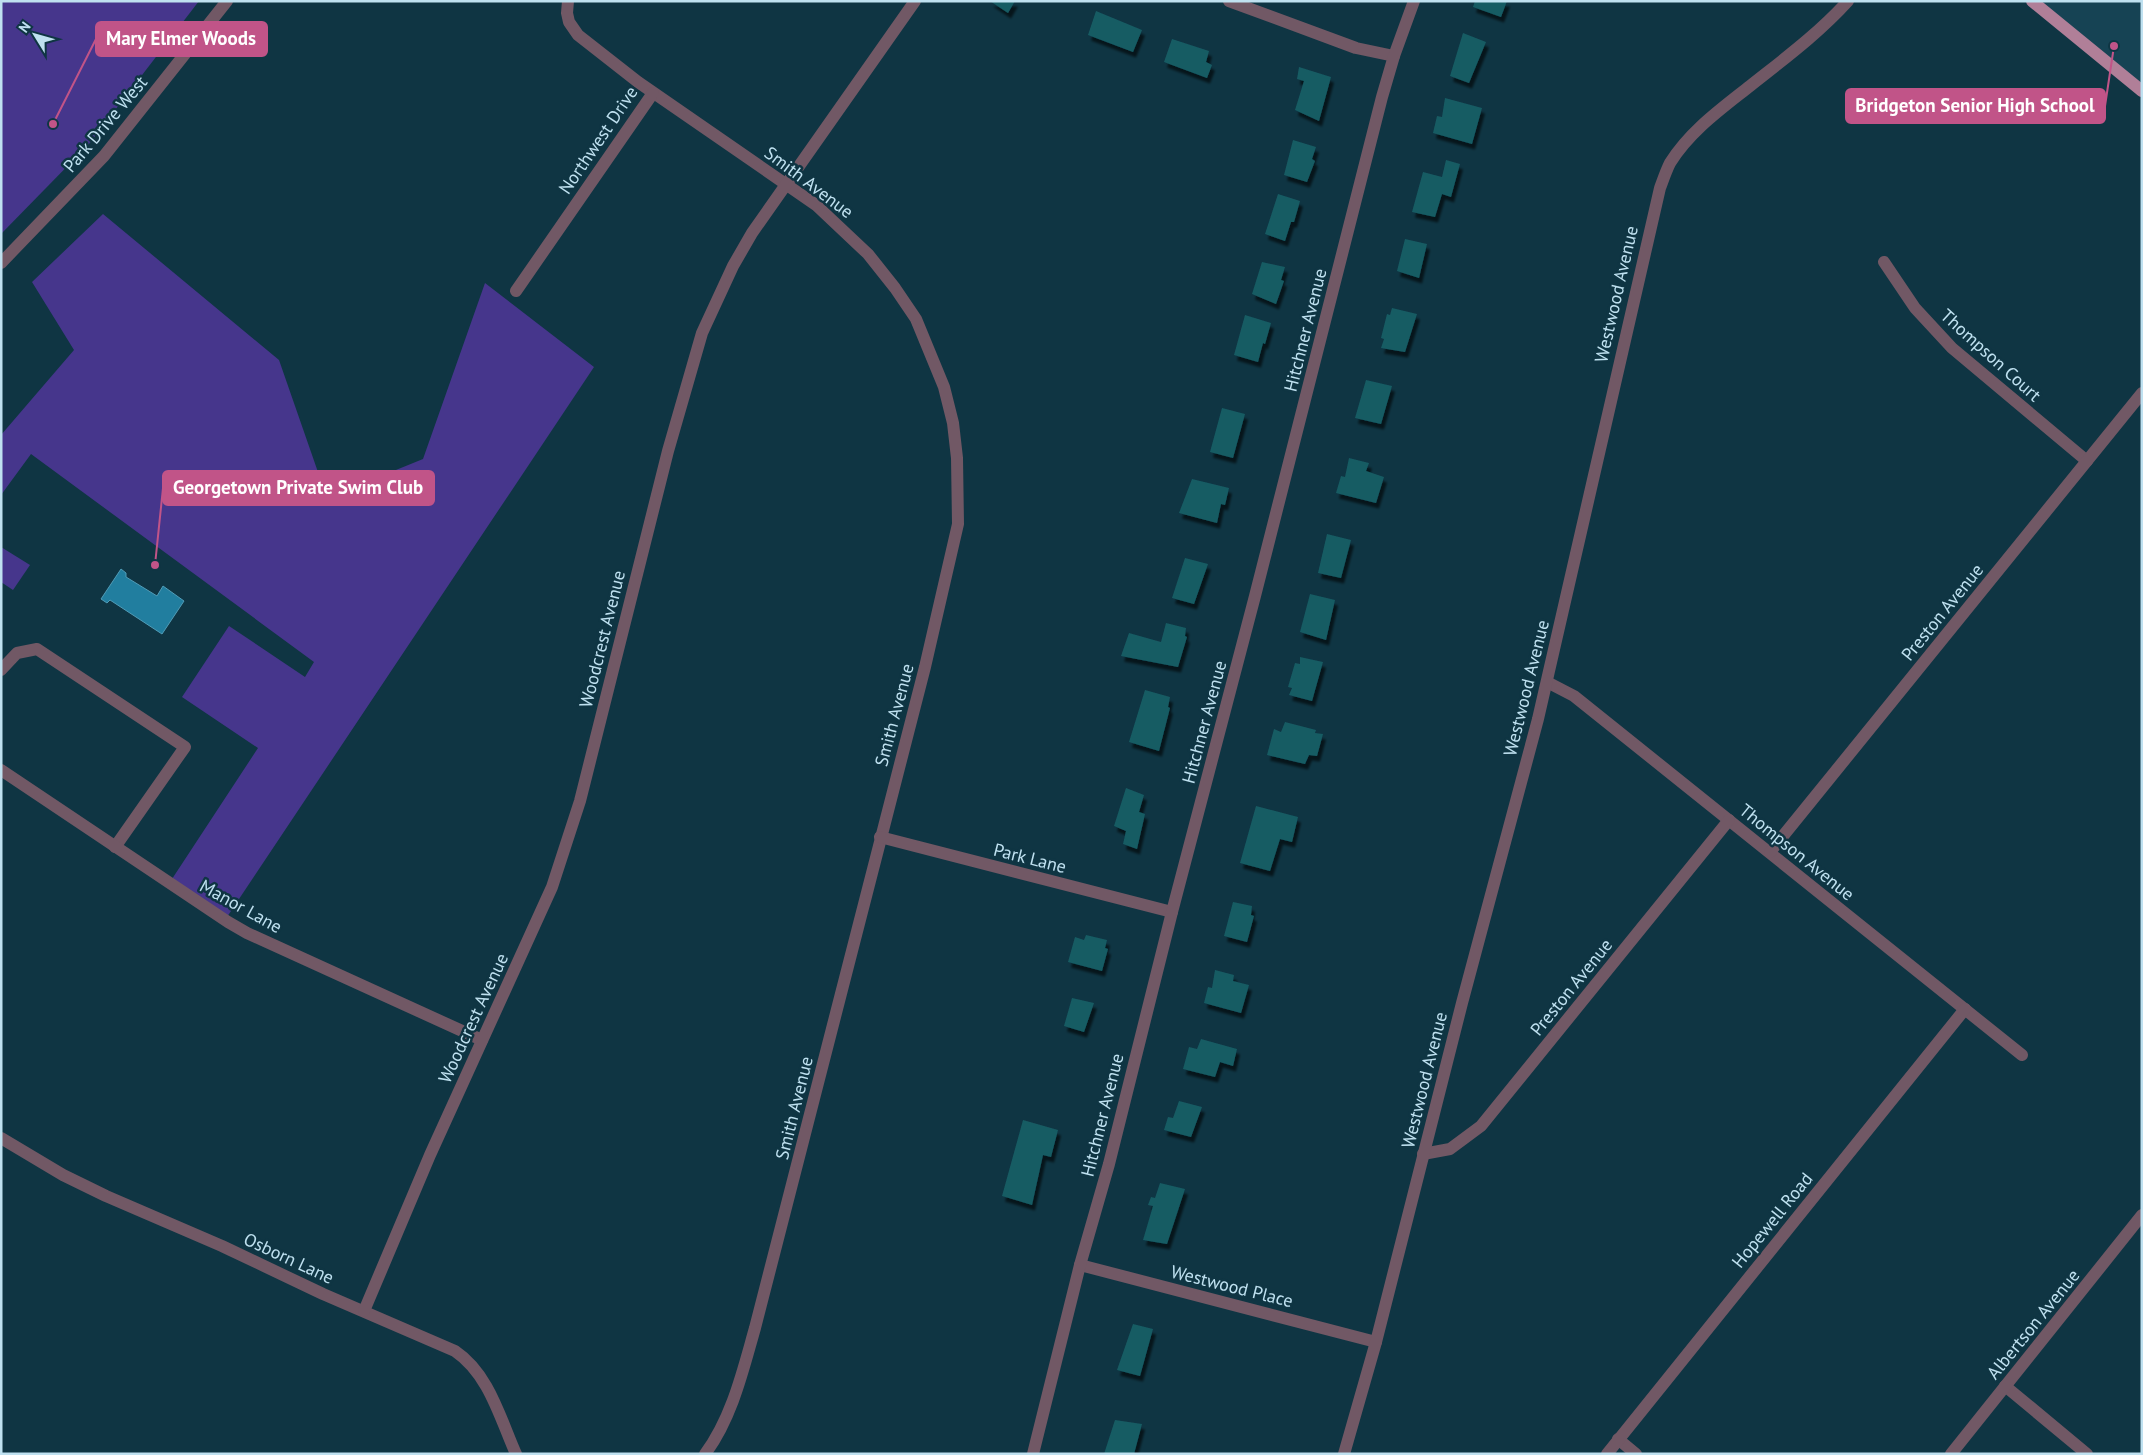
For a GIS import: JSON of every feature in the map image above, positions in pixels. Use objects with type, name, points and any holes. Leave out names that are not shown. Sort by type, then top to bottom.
[{"type":"main road","points":[[2032,1],[2142,90]]},
{"type":"street","name":"Park Drive West","points":[[1,262],[104,156],[227,1]]},
{"type":"street","name":"Northwest Drive","points":[[516,291],[653,93],[578,35],[569,22],[567,13],[568,1]]},
{"type":"street","name":"Woodcrest Avenue","points":[[364,1311],[430,1155],[561,863],[580,801],[668,451],[702,333],[733,266],[752,233],[915,1]]},
{"type":"street","points":[[1229,1],[1356,48],[1394,56]]},
{"type":"street","name":"Hitchner Avenue","points":[[1033,1454],[1080,1265],[1109,1164],[1172,912],[1258,587],[1394,56],[1414,1]]},
{"type":"street","name":"Westwood Avenue","points":[[1344,1454],[1376,1342],[1423,1154],[1547,682],[1653,208],[1669,164],[1707,120],[1824,27],[1848,1]]},
{"type":"street","name":"Smith Avenue","points":[[653,93],[816,205],[844,229],[868,254],[895,288],[916,320],[932,356],[944,387],[953,422],[957,458],[958,524],[925,667],[756,1328],[741,1379],[725,1419],[705,1454]]},
{"type":"street","name":"Thompson Court","points":[[1884,262],[1915,308],[1941,338],[2087,461]]},
{"type":"street","name":"Preston Avenue","points":[[1770,852],[2142,394]]},
{"type":"street","points":[[1,670],[17,653],[37,649],[185,747],[115,847]]},
{"type":"street","name":"Thompson Avenue","points":[[1547,682],[1574,696],[2022,1055]]},
{"type":"street","name":"Manor Lane","points":[[1,770],[197,903],[248,933],[482,1040]]},
{"type":"street","name":"Preston Avenue","points":[[1423,1154],[1450,1149],[1481,1126],[1729,820]]},
{"type":"street","name":"Park Lane","points":[[880,837],[1172,912]]},
{"type":"street","name":"Hopewell Road","points":[[1607,1454],[1965,1009]]},
{"type":"street","name":"Osborn Lane","points":[[1,1138],[63,1175],[106,1196],[222,1246],[455,1352],[468,1360],[485,1382],[516,1454]]},
{"type":"street","name":"Albertson Avenue","points":[[1951,1454],[2142,1215]]},
{"type":"street","name":"Westwood Place","points":[[1080,1265],[1376,1342]]},
{"type":"street","points":[[2005,1386],[2087,1454]]},
{"type":"street","points":[[1618,1439],[1636,1454]]},
{"type":"shaded area","points":[[1,1],[199,1],[89,144],[1,234]]},
{"type":"shaded area","points":[[2032,1],[2142,1],[2142,90]]},
{"type":"shaded area","points":[[103,214],[279,360],[327,498],[423,459],[485,283],[594,367],[227,917],[172,879],[258,748],[182,697],[229,626],[305,677],[314,662],[31,454],[1,495],[1,435],[74,350],[32,282]]},
{"type":"shaded area","points":[[1,547],[30,565],[13,590],[1,582]]},
{"type":"water","points":[[121,569],[126,573],[126,577],[157,596],[163,586],[184,601],[162,634],[110,600],[107,603],[101,599]]},
{"type":"building","points":[[990,1],[1015,1],[1008,13]]},
{"type":"building","points":[[1475,1],[1507,1],[1501,17],[1473,7]]},
{"type":"building","points":[[1096,11],[1142,30],[1133,52],[1088,35]]},
{"type":"building","points":[[1463,33],[1486,42],[1469,83],[1450,76]]},
{"type":"building","points":[[1172,39],[1209,51],[1206,62],[1212,65],[1207,78],[1164,62]]},
{"type":"building","points":[[1299,67],[1331,77],[1319,121],[1295,110],[1304,81],[1297,79]]},
{"type":"building","points":[[1445,98],[1482,108],[1472,144],[1433,133],[1437,116],[1442,117]]},
{"type":"building","points":[[1293,140],[1316,147],[1312,159],[1315,161],[1307,182],[1284,175]]},
{"type":"building","points":[[1446,160],[1460,164],[1451,197],[1442,194],[1435,217],[1412,212],[1423,172],[1442,177]]},
{"type":"building","points":[[1278,194],[1300,201],[1294,222],[1291,222],[1285,241],[1265,234]]},
{"type":"building","points":[[1405,239],[1427,244],[1419,278],[1397,271]]},
{"type":"building","points":[[1262,262],[1285,267],[1281,280],[1284,281],[1276,304],[1252,294]]},
{"type":"building","points":[[1392,308],[1417,314],[1405,352],[1381,348],[1384,339],[1381,338],[1387,314],[1390,315]]},
{"type":"building","points":[[1245,315],[1271,323],[1258,362],[1234,355]]},
{"type":"building","points":[[1366,380],[1392,386],[1381,424],[1355,418]]},
{"type":"building","points":[[1222,408],[1245,414],[1233,458],[1210,452]]},
{"type":"building","points":[[1349,458],[1369,463],[1366,471],[1384,477],[1376,503],[1336,493],[1341,476],[1345,477]]},
{"type":"building","points":[[1192,479],[1229,488],[1225,505],[1221,504],[1217,523],[1179,513]]},
{"type":"building","points":[[1327,534],[1351,540],[1341,578],[1318,573]]},
{"type":"building","points":[[1185,558],[1208,564],[1194,604],[1172,598]]},
{"type":"building","points":[[1310,594],[1335,600],[1326,640],[1300,632]]},
{"type":"building","points":[[1166,623],[1186,628],[1185,636],[1187,637],[1178,667],[1121,656],[1129,633],[1161,642]]},
{"type":"building","points":[[1300,657],[1323,662],[1312,701],[1289,695],[1292,688],[1288,687],[1295,663],[1300,664]]},
{"type":"building","points":[[1145,690],[1170,697],[1168,707],[1170,708],[1159,751],[1129,742]]},
{"type":"building","points":[[1285,722],[1316,730],[1315,733],[1323,734],[1317,756],[1309,755],[1305,764],[1267,755],[1274,729],[1281,732]]},
{"type":"building","points":[[1126,788],[1144,795],[1139,812],[1145,814],[1137,849],[1123,844],[1126,831],[1114,826]]},
{"type":"building","points":[[1256,806],[1298,817],[1292,842],[1280,839],[1270,871],[1240,863]]},
{"type":"building","points":[[1233,902],[1252,906],[1251,915],[1254,916],[1247,942],[1224,936]]},
{"type":"building","points":[[1086,935],[1107,940],[1105,948],[1108,949],[1102,971],[1068,962],[1075,937],[1084,940]]},
{"type":"building","points":[[1215,970],[1234,975],[1233,981],[1249,985],[1241,1013],[1204,1003],[1208,987],[1212,988]]},
{"type":"building","points":[[1072,998],[1094,1003],[1084,1032],[1064,1026]]},
{"type":"building","points":[[1201,1039],[1237,1049],[1233,1066],[1220,1062],[1215,1077],[1183,1069],[1189,1047],[1197,1049]]},
{"type":"building","points":[[1179,1101],[1202,1107],[1191,1137],[1164,1130],[1168,1117],[1173,1118]]},
{"type":"building","points":[[1023,1120],[1058,1130],[1051,1157],[1043,1155],[1032,1205],[1002,1196]]},
{"type":"building","points":[[1160,1183],[1185,1189],[1167,1244],[1143,1240],[1153,1206],[1148,1205],[1151,1197],[1155,1198]]},
{"type":"building","points":[[1133,1324],[1153,1329],[1140,1376],[1117,1370]]},
{"type":"building","points":[[1115,1420],[1142,1424],[1134,1454],[1104,1454]]},
{"type":"place","name":"Bridgeton Senior High School","points":[[2114,46]]},
{"type":"place","name":"Mary Elmer Woods","points":[[53,124]]},
{"type":"place","name":"Georgetown Private Swim Club","points":[[155,565]]}]
